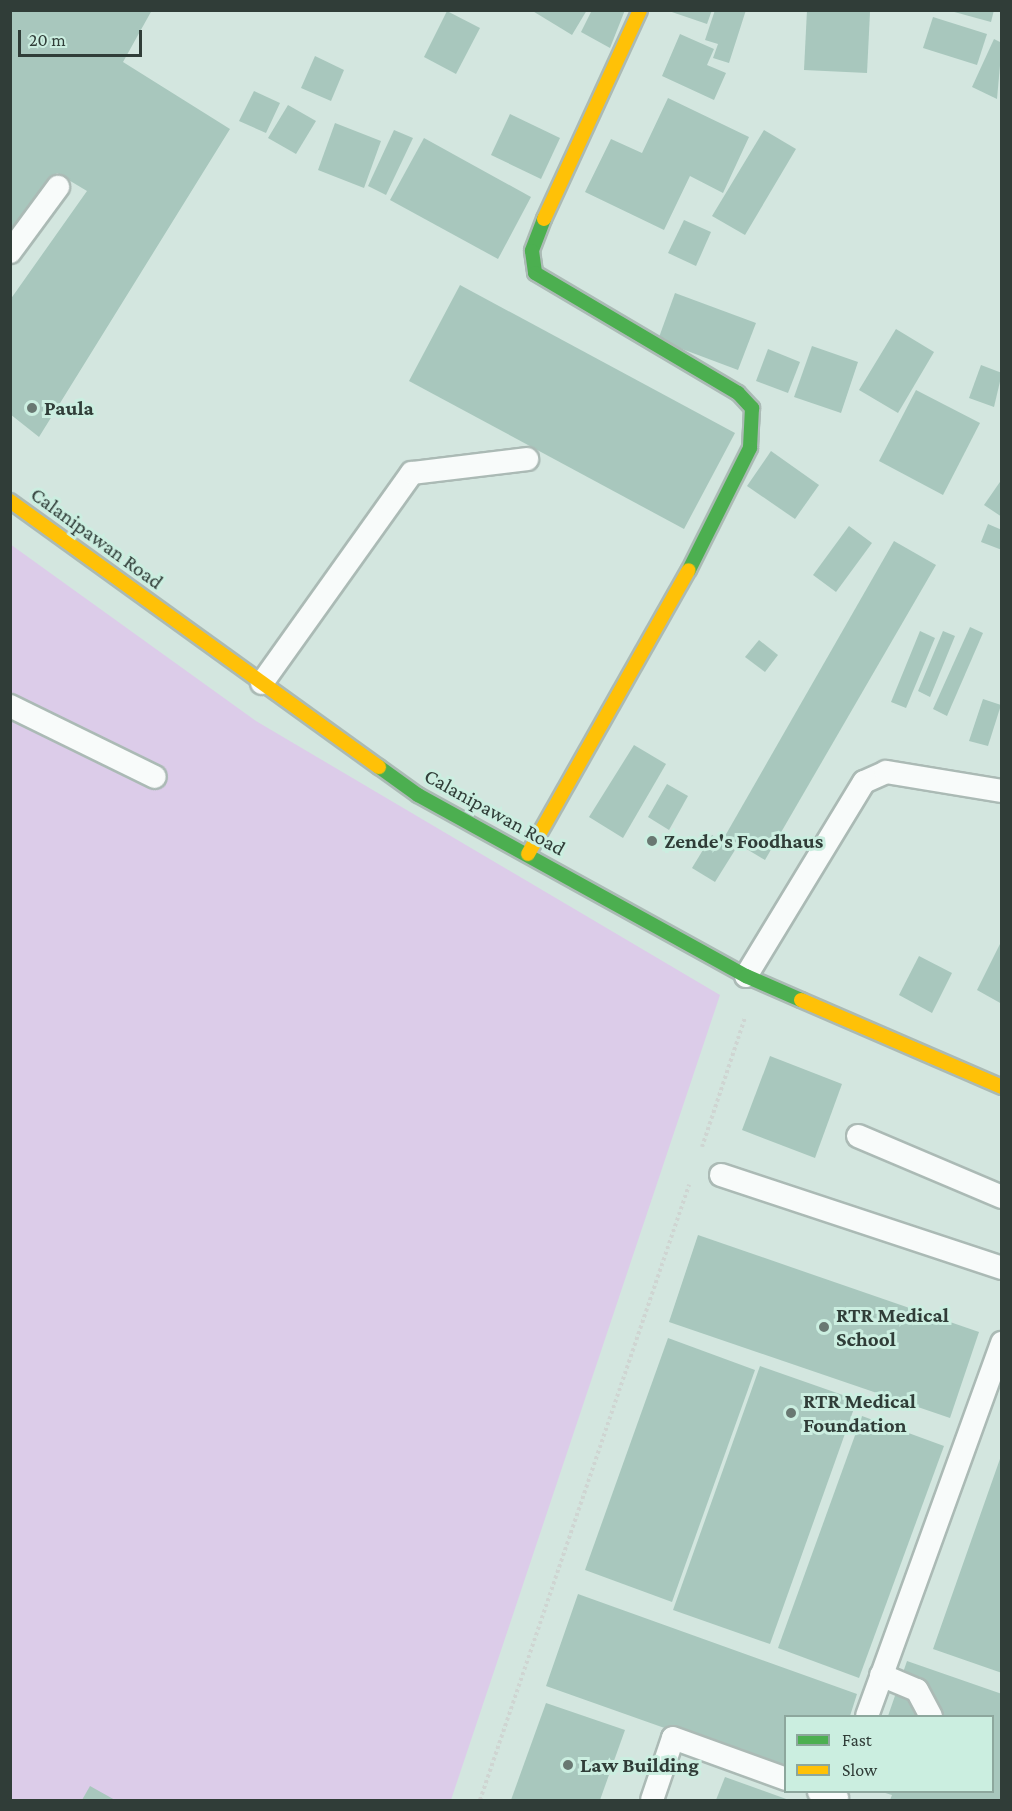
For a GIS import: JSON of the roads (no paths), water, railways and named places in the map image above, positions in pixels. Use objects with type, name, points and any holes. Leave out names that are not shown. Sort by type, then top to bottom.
[{"type":"street","points":[[528,854],[691,566],[750,448],[754,429],[752,408],[738,393],[542,282],[536,273],[532,251],[547,211],[640,10]]},
{"type":"street","name":"Calanipawan Road","points":[[10,501],[418,795],[746,976],[1002,1087]]},
{"type":"lane","points":[[10,252],[58,187]]},
{"type":"lane","points":[[262,683],[412,473],[526,459]]},
{"type":"lane","points":[[10,706],[155,777]]},
{"type":"lane","points":[[746,976],[864,782],[886,772],[1002,791]]},
{"type":"lane","points":[[858,1136],[1002,1197]]},
{"type":"lane","points":[[721,1175],[1002,1268]]},
{"type":"lane","points":[[867,1715],[1002,1343]]},
{"type":"lane","points":[[881,1675],[917,1690],[930,1715]]},
{"type":"lane","points":[[652,1800],[673,1738],[784,1778]]},
{"type":"place","name":"Paula","points":[[32,408]]},
{"type":"place","name":"Zende's Foodhaus","points":[[652,841]]},
{"type":"place","name":"RTR Medical School","points":[[824,1327]]},
{"type":"place","name":"RTR Medical Foundation","points":[[791,1413]]},
{"type":"place","name":"Law Building","points":[[568,1765]]}]
